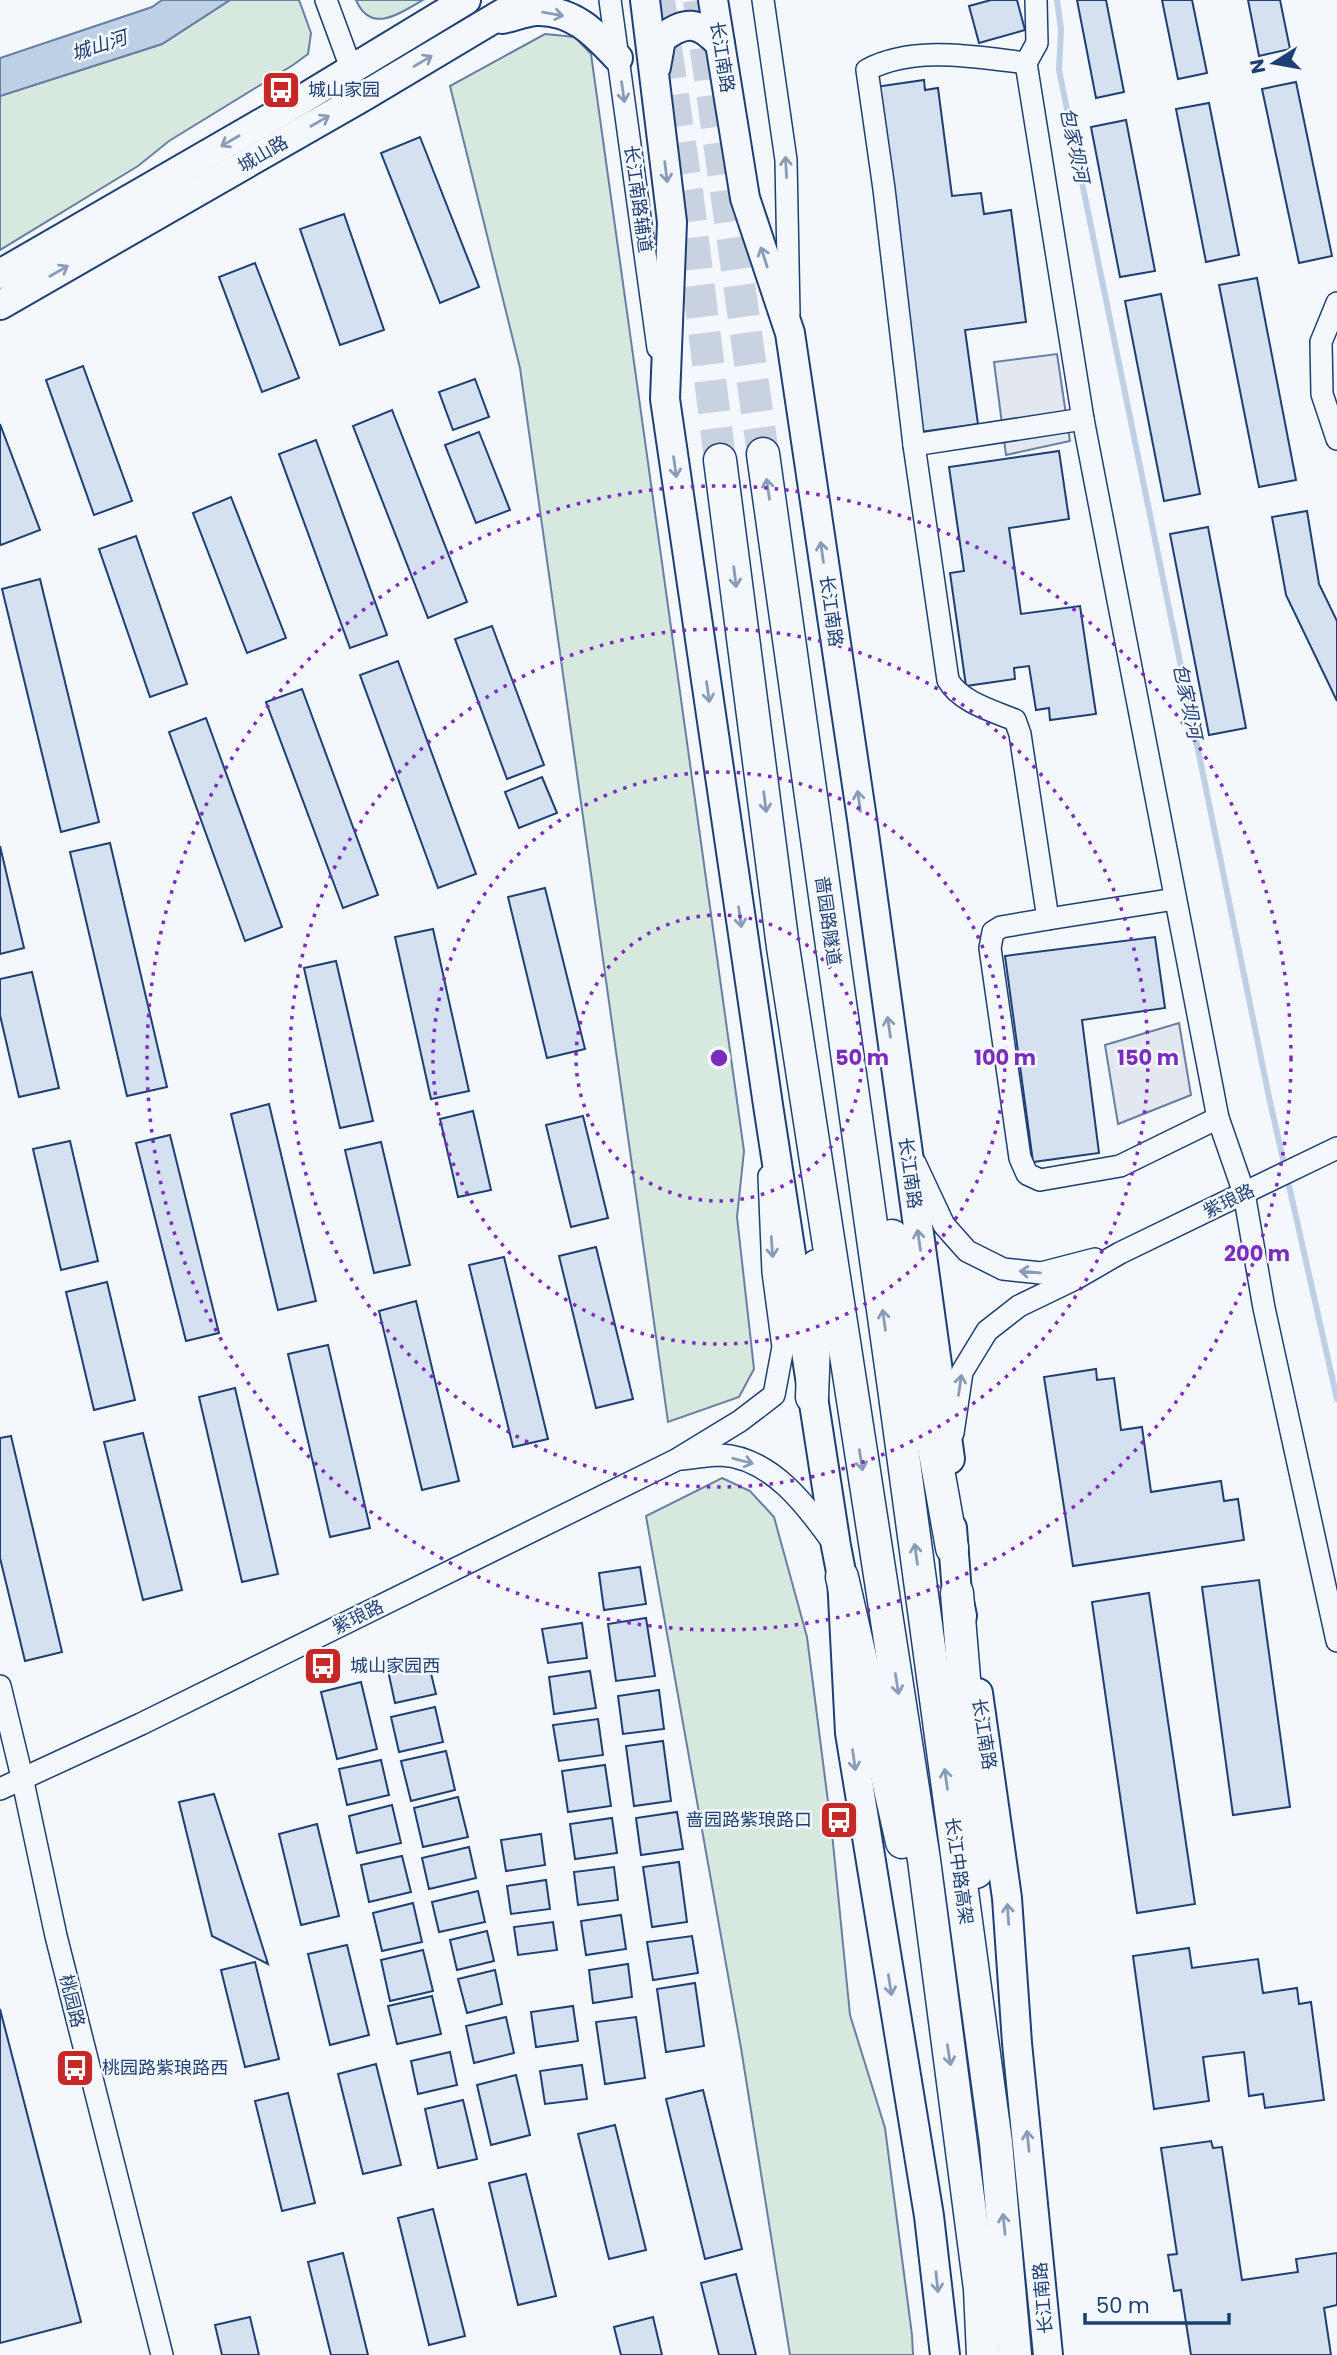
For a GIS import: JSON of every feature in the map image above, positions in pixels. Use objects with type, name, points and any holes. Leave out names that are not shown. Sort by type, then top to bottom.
[{"type":"highway","name":"啬园路隧道","points":[[763,454],[894,1388]]},
{"type":"highway","points":[[720,460],[783,947],[817,1258],[812,1397]]},
{"type":"highway","points":[[791,654],[831,828],[882,1192],[920,1369],[952,1548]]},
{"type":"highway","name":"长江中路高架","points":[[783,947],[920,1832],[980,2288],[983,2355]]},
{"type":"highway","name":"长江中路高架","points":[[894,1388],[996,2143],[1015,2355]]},
{"type":"highway","points":[[842,1577],[943,2017]]},
{"type":"highway","points":[[957,1593],[975,1813],[976,2003]]},
{"type":"main road","name":"城山路","points":[[0,274],[290,106],[466,0]]},
{"type":"main road","name":"城山路","points":[[0,305],[525,0]]},
{"type":"main road","points":[[645,0],[672,222],[665,399],[768,1105],[842,1577],[850,1732],[929,2216],[945,2355]]},
{"type":"main road","name":"长江南路","points":[[713,0],[745,198],[790,333],[858,792],[950,1453],[952,1548],[957,1593],[981,1712],[1007,1898],[1017,2043],[1048,2355]]},
{"type":"main road","points":[[486,23],[535,11],[562,15],[589,27],[618,58]]},
{"type":"main road","points":[[655,79],[660,39],[676,27],[694,25],[708,31],[720,44]]},
{"type":"street","points":[[326,0],[351,68]]},
{"type":"street","name":"长江南路辅道","points":[[610,0],[665,399]]},
{"type":"street","points":[[763,0],[786,160],[790,333]]},
{"type":"street","points":[[1036,0],[1037,43],[1026,63],[1083,419],[1217,1118],[1244,1193],[1264,1308],[1337,1641]]},
{"type":"street","points":[[1026,63],[941,55],[883,61],[867,71],[884,189],[914,445],[948,680],[953,690],[979,705],[1015,720],[1020,734],[1048,919]]},
{"type":"street","points":[[1337,303],[1321,342],[1322,394],[1337,439]]},
{"type":"street","points":[[914,445],[1083,419]]},
{"type":"street","points":[[1175,899],[1001,927],[993,932],[990,948],[1020,1158],[1027,1174],[1040,1180],[1120,1166],[1217,1118]]},
{"type":"street","points":[[676,1460],[740,1421],[774,1395],[783,1347],[773,1272],[768,1105]]},
{"type":"street","points":[[906,1143],[944,1225],[967,1251],[1003,1269],[1041,1273],[1121,1253]]},
{"type":"street","name":"紫琅路","points":[[1121,1253],[1337,1148]]},
{"type":"street","points":[[950,1453],[962,1372],[986,1331],[1019,1306],[1121,1253]]},
{"type":"street","points":[[676,1460],[721,1455],[754,1463],[784,1485],[815,1517],[836,1546]]},
{"type":"street","name":"紫琅路","points":[[0,1788],[141,1724],[676,1460]]},
{"type":"street","name":"桃园路","points":[[0,1686],[56,1936],[162,2355]]},
{"type":"shaded area","points":[[230,0],[299,0],[311,33],[308,54],[169,141],[138,166],[0,250],[0,96],[162,44]]},
{"type":"shaded area","points":[[356,0],[423,0],[396,15],[378,19],[362,11]]},
{"type":"shaded area","points":[[545,34],[575,37],[591,54],[744,1151],[737,1217],[754,1369],[739,1397],[668,1422],[520,368],[450,86]]},
{"type":"shaded area","points":[[1057,354],[1070,441],[1006,455],[994,362]]},
{"type":"shaded area","points":[[1179,1023],[1191,1095],[1118,1124],[1105,1045]]},
{"type":"shaded area","points":[[722,1478],[750,1491],[774,1517],[807,1637],[832,1833],[850,2015],[885,2128],[913,2355],[790,2355],[741,2048],[646,1516]]},
{"type":"water","name":"城山河","points":[[162,0],[230,0],[162,44],[0,96],[0,58],[152,7]]},
{"type":"building","points":[[991,0],[1017,0],[1025,30],[979,43],[969,6]]},
{"type":"building","points":[[1077,0],[1106,0],[1124,92],[1096,98]]},
{"type":"building","points":[[1162,0],[1192,0],[1207,73],[1178,79]]},
{"type":"building","points":[[1248,0],[1280,0],[1290,49],[1259,56]]},
{"type":"building","points":[[924,80],[925,90],[938,88],[952,196],[981,193],[984,214],[1011,210],[1026,322],[965,330],[978,424],[920,432],[875,87]]},
{"type":"building","points":[[1296,82],[1332,256],[1299,263],[1262,89]]},
{"type":"building","points":[[1209,103],[1239,255],[1206,262],[1176,109]]},
{"type":"building","points":[[1126,120],[1155,271],[1120,277],[1091,127]]},
{"type":"building","points":[[420,137],[479,287],[440,303],[381,153]]},
{"type":"building","points":[[344,214],[384,330],[340,345],[300,229]]},
{"type":"building","points":[[255,263],[299,378],[262,392],[219,277]]},
{"type":"building","points":[[1257,278],[1296,480],[1259,487],[1219,285]]},
{"type":"building","points":[[1161,294],[1200,494],[1164,501],[1125,301]]},
{"type":"building","points":[[83,366],[132,501],[94,515],[46,380]]},
{"type":"building","points":[[475,379],[489,417],[453,430],[439,392]]},
{"type":"building","points":[[392,410],[467,602],[428,618],[353,426]]},
{"type":"building","points":[[0,424],[40,530],[1,545],[0,542]]},
{"type":"building","points":[[479,432],[510,510],[476,523],[445,445]]},
{"type":"building","points":[[316,440],[387,635],[350,648],[279,454]]},
{"type":"building","points":[[1059,451],[1069,519],[1009,528],[1021,614],[1080,606],[1096,714],[1050,720],[1049,708],[1036,710],[1029,666],[1014,668],[1015,679],[966,686],[950,573],[964,571],[949,467]]},
{"type":"building","points":[[231,497],[286,638],[247,653],[193,513]]},
{"type":"building","points":[[1307,511],[1319,584],[1337,621],[1337,701],[1286,595],[1272,517]]},
{"type":"building","points":[[1208,527],[1246,728],[1209,735],[1170,534]]},
{"type":"building","points":[[136,536],[187,684],[150,697],[99,549]]},
{"type":"building","points":[[40,579],[99,822],[61,832],[2,589]]},
{"type":"building","points":[[492,626],[544,765],[507,779],[455,639]]},
{"type":"building","points":[[398,661],[476,874],[438,888],[360,675]]},
{"type":"building","points":[[302,689],[378,895],[343,908],[266,702]]},
{"type":"building","points":[[206,718],[282,927],[245,941],[169,732]]},
{"type":"building","points":[[542,777],[557,813],[519,828],[505,792]]},
{"type":"building","points":[[110,843],[167,1087],[127,1096],[70,852]]},
{"type":"building","points":[[0,846],[24,948],[0,954]]},
{"type":"building","points":[[545,888],[585,1049],[547,1058],[508,897]]},
{"type":"building","points":[[433,929],[469,1091],[431,1099],[395,937]]},
{"type":"building","points":[[1155,937],[1165,1008],[1082,1020],[1099,1153],[1033,1162],[1005,956]]},
{"type":"building","points":[[336,961],[373,1121],[340,1128],[304,968]]},
{"type":"building","points":[[32,972],[59,1088],[19,1097],[0,1015],[0,979]]},
{"type":"building","points":[[269,1104],[316,1301],[278,1310],[231,1114]]},
{"type":"building","points":[[473,1111],[491,1190],[458,1197],[440,1119]]},
{"type":"building","points":[[583,1116],[608,1218],[571,1227],[546,1125]]},
{"type":"building","points":[[170,1135],[219,1333],[186,1341],[136,1143]]},
{"type":"building","points":[[70,1141],[98,1261],[61,1270],[33,1149]]},
{"type":"building","points":[[381,1142],[410,1265],[374,1273],[345,1150]]},
{"type":"building","points":[[596,1247],[633,1399],[596,1408],[559,1256]]},
{"type":"building","points":[[504,1257],[548,1439],[513,1447],[469,1265]]},
{"type":"building","points":[[107,1282],[135,1400],[94,1410],[66,1292]]},
{"type":"building","points":[[416,1301],[459,1481],[422,1490],[379,1311]]},
{"type":"building","points":[[328,1345],[370,1528],[330,1537],[288,1354]]},
{"type":"building","points":[[1096,1369],[1097,1380],[1114,1378],[1121,1430],[1142,1427],[1151,1492],[1221,1481],[1224,1501],[1238,1499],[1244,1540],[1073,1566],[1044,1377]]},
{"type":"building","points":[[235,1388],[278,1574],[242,1582],[199,1397]]},
{"type":"building","points":[[143,1433],[182,1590],[143,1600],[104,1442]]},
{"type":"building","points":[[11,1436],[62,1652],[25,1661],[0,1558],[0,1438]]},
{"type":"building","points":[[640,1567],[646,1604],[604,1610],[599,1573]]},
{"type":"building","points":[[1259,1580],[1290,1807],[1233,1815],[1202,1587]]},
{"type":"building","points":[[1149,1593],[1195,1904],[1137,1913],[1092,1602]]},
{"type":"building","points":[[646,1618],[655,1676],[616,1681],[608,1624]]},
{"type":"building","points":[[582,1623],[587,1658],[548,1663],[542,1629]]},
{"type":"building","points":[[427,1657],[436,1694],[395,1703],[387,1666]]},
{"type":"building","points":[[590,1671],[596,1708],[554,1714],[549,1677]]},
{"type":"building","points":[[361,1682],[377,1749],[337,1759],[321,1692]]},
{"type":"building","points":[[659,1690],[664,1729],[623,1734],[618,1696]]},
{"type":"building","points":[[435,1707],[443,1742],[399,1752],[391,1717]]},
{"type":"building","points":[[598,1719],[603,1755],[559,1761],[553,1725]]},
{"type":"building","points":[[663,1741],[671,1801],[634,1806],[626,1746]]},
{"type":"building","points":[[446,1751],[455,1790],[411,1801],[401,1761]]},
{"type":"building","points":[[381,1760],[389,1795],[347,1805],[339,1769]]},
{"type":"building","points":[[605,1765],[611,1806],[568,1812],[562,1771]]},
{"type":"building","points":[[214,1794],[268,1964],[212,1936],[179,1802]]},
{"type":"building","points":[[458,1797],[468,1837],[423,1847],[414,1808]]},
{"type":"building","points":[[392,1805],[401,1843],[357,1853],[349,1816]]},
{"type":"building","points":[[677,1812],[683,1849],[641,1855],[636,1818]]},
{"type":"building","points":[[612,1818],[617,1853],[575,1859],[570,1824]]},
{"type":"building","points":[[317,1824],[339,1916],[301,1925],[279,1834]]},
{"type":"building","points":[[541,1834],[545,1865],[506,1871],[501,1840]]},
{"type":"building","points":[[469,1847],[476,1878],[429,1889],[422,1858]]},
{"type":"building","points":[[402,1856],[411,1892],[369,1902],[361,1865]]},
{"type":"building","points":[[679,1862],[687,1922],[652,1927],[643,1867]]},
{"type":"building","points":[[614,1867],[618,1900],[578,1905],[574,1872]]},
{"type":"building","points":[[546,1880],[550,1909],[511,1914],[507,1886]]},
{"type":"building","points":[[478,1891],[485,1922],[439,1932],[432,1902]]},
{"type":"building","points":[[413,1903],[422,1942],[382,1951],[373,1913]]},
{"type":"building","points":[[621,1915],[626,1949],[586,1955],[581,1921]]},
{"type":"building","points":[[553,1922],[557,1950],[518,1955],[514,1927]]},
{"type":"building","points":[[487,1931],[494,1961],[457,1970],[450,1940]]},
{"type":"building","points":[[692,1936],[698,1973],[653,1980],[647,1942]]},
{"type":"building","points":[[347,1945],[369,2035],[330,2045],[308,1954]]},
{"type":"building","points":[[1189,1948],[1192,1968],[1258,1959],[1263,1993],[1297,1988],[1299,2004],[1311,2002],[1324,2100],[1265,2108],[1263,2094],[1249,2096],[1244,2052],[1203,2057],[1209,2101],[1154,2109],[1133,1956]]},
{"type":"building","points":[[423,1950],[433,1991],[390,2001],[381,1960]]},
{"type":"building","points":[[255,1962],[279,2059],[245,2067],[221,1970]]},
{"type":"building","points":[[628,1964],[632,1997],[593,2003],[589,1970]]},
{"type":"building","points":[[495,1970],[502,2004],[467,2013],[458,1979]]},
{"type":"building","points":[[695,1983],[704,2046],[666,2052],[657,1989]]},
{"type":"building","points":[[432,1996],[441,2034],[397,2044],[388,2006]]},
{"type":"building","points":[[573,2006],[578,2041],[536,2047],[531,2012]]},
{"type":"building","points":[[0,2009],[81,2322],[0,2343]]},
{"type":"building","points":[[506,2017],[514,2053],[474,2063],[466,2026]]},
{"type":"building","points":[[636,2017],[645,2078],[605,2084],[596,2022]]},
{"type":"building","points":[[450,2052],[457,2085],[418,2094],[411,2061]]},
{"type":"building","points":[[376,2064],[401,2165],[363,2174],[338,2074]]},
{"type":"building","points":[[582,2065],[587,2099],[545,2104],[540,2071]]},
{"type":"building","points":[[516,2075],[530,2135],[491,2145],[477,2085]]},
{"type":"building","points":[[703,2090],[742,2249],[705,2259],[666,2099]]},
{"type":"building","points":[[288,2093],[315,2203],[282,2211],[255,2101]]},
{"type":"building","points":[[463,2100],[477,2159],[438,2168],[425,2109]]},
{"type":"building","points":[[615,2125],[646,2250],[609,2259],[578,2134]]},
{"type":"building","points":[[1211,2141],[1213,2148],[1222,2147],[1242,2280],[1298,2272],[1296,2259],[1337,2253],[1337,2305],[1324,2308],[1331,2355],[1191,2355],[1181,2290],[1174,2291],[1168,2255],[1177,2254],[1161,2148]]},
{"type":"building","points":[[526,2174],[556,2296],[518,2305],[489,2183]]},
{"type":"building","points":[[433,2209],[465,2336],[429,2345],[398,2218]]},
{"type":"building","points":[[343,2253],[368,2355],[331,2355],[308,2262]]},
{"type":"building","points":[[736,2274],[756,2355],[719,2355],[701,2283]]},
{"type":"building","points":[[250,2317],[259,2355],[222,2355],[215,2325]]},
{"type":"building","points":[[653,2317],[662,2355],[621,2355],[614,2327]]},
{"type":"waterway","name":"包家坝河","points":[[1057,0],[1061,29],[1059,70],[1269,1097],[1337,1399]]},
{"type":"tunnel","points":[[659,0],[687,191],[720,460]]},
{"type":"tunnel","points":[[699,0],[763,454]]},
{"type":"place","name":"城山家园","points":[[281,90]]},
{"type":"place","name":"城山家园西","points":[[323,1666]]},
{"type":"place","name":"啬园路紫琅路口","points":[[839,1820]]},
{"type":"place","name":"桃园路紫琅路西","points":[[75,2068]]}]
